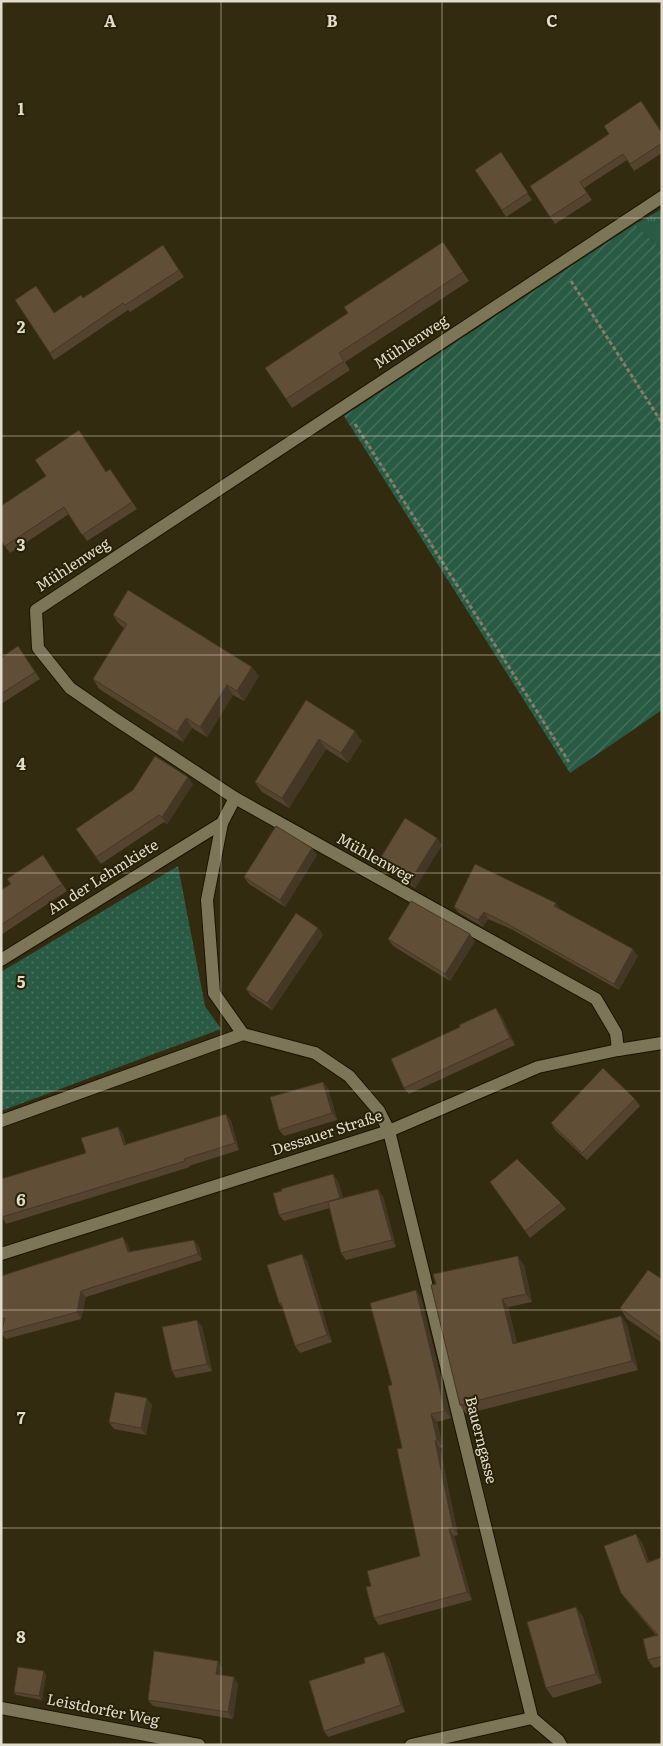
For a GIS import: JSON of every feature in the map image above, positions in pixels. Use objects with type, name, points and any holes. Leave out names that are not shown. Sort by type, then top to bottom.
[{"type":"street","name":"Mühlenweg","points":[[618,1050],[616,1033],[596,999],[235,798],[70,688],[38,648],[36,610],[662,197]]},
{"type":"street","points":[[235,798],[222,823],[207,900],[214,993],[243,1034]]},
{"type":"street","name":"An der Lehmkiete","points":[[1,960],[222,823]]},
{"type":"street","points":[[1,1121],[243,1034],[315,1053],[349,1076],[379,1111],[390,1130]]},
{"type":"street","name":"Dessauer Straße","points":[[1,1254],[390,1130],[538,1067],[662,1043]]},
{"type":"street","name":"Bauerngasse","points":[[390,1130],[532,1718]]},
{"type":"street","name":"Leistdorfer Weg","points":[[1,1708],[199,1745]]},
{"type":"street","points":[[410,1745],[532,1718],[558,1740],[561,1745]]},
{"type":"path","points":[[560,263],[662,423]]},
{"type":"path","points":[[344,406],[569,762]]},
{"type":"green space","points":[[662,209],[662,251],[635,224]]},
{"type":"green space","points":[[635,224],[662,251],[662,710],[570,773],[344,416]]},
{"type":"green space","points":[[178,866],[205,1006],[221,1029],[1,1111],[1,972]]},
{"type":"building","points":[[641,101],[662,133],[662,143],[630,164],[623,154],[580,182],[587,193],[550,217],[530,186],[609,134],[604,126]]},
{"type":"building","points":[[501,152],[528,193],[502,210],[475,170]]},
{"type":"building","points":[[443,242],[463,272],[339,353],[344,361],[286,399],[265,368],[348,313],[344,307]]},
{"type":"building","points":[[163,245],[179,270],[125,305],[123,303],[50,353],[15,300],[36,286],[54,313],[81,295],[83,298]]},
{"type":"building","points":[[79,430],[106,472],[110,469],[132,502],[82,535],[64,507],[5,546],[1,541],[1,506],[46,476],[35,460]]},
{"type":"building","points":[[128,590],[252,667],[237,691],[227,685],[200,727],[186,718],[177,732],[93,679],[127,624],[113,615]]},
{"type":"building","points":[[18,646],[35,672],[1,694],[1,658]]},
{"type":"building","points":[[306,700],[355,731],[341,753],[319,739],[282,798],[255,782]]},
{"type":"building","points":[[155,756],[188,777],[162,817],[159,815],[96,857],[76,829],[133,790]]},
{"type":"building","points":[[405,818],[437,838],[410,881],[378,862]]},
{"type":"building","points":[[276,826],[312,848],[280,900],[244,877]]},
{"type":"building","points":[[43,855],[62,884],[1,925],[1,890],[11,884],[7,879]]},
{"type":"building","points":[[475,864],[556,903],[554,906],[633,949],[614,984],[484,912],[478,920],[454,907]]},
{"type":"building","points":[[411,901],[470,934],[445,974],[388,939]]},
{"type":"building","points":[[296,913],[318,928],[267,1003],[246,989]]},
{"type":"building","points":[[496,1008],[510,1038],[404,1088],[391,1059]]},
{"type":"building","points":[[603,1068],[635,1099],[582,1153],[551,1123]]},
{"type":"building","points":[[323,1082],[332,1113],[279,1130],[270,1097]]},
{"type":"building","points":[[226,1114],[235,1143],[184,1159],[185,1161],[2,1217],[1,1179],[86,1153],[81,1138],[118,1127],[124,1145]]},
{"type":"building","points":[[517,1159],[561,1203],[525,1231],[490,1182]]},
{"type":"building","points":[[333,1174],[340,1198],[279,1215],[273,1193]]},
{"type":"building","points":[[378,1189],[392,1240],[341,1253],[328,1202]]},
{"type":"building","points":[[123,1237],[128,1252],[194,1240],[198,1254],[81,1291],[77,1312],[1,1333],[5,1318],[1,1319],[1,1276]]},
{"type":"building","points":[[302,1254],[327,1335],[295,1346],[267,1265]]},
{"type":"building","points":[[518,1256],[526,1294],[502,1299],[513,1344],[621,1316],[632,1361],[460,1405],[431,1285],[436,1284],[433,1274]]},
{"type":"building","points":[[648,1270],[662,1279],[662,1338],[620,1308]]},
{"type":"building","points":[[416,1290],[445,1411],[431,1414],[453,1528],[449,1529],[467,1592],[374,1618],[366,1587],[371,1586],[367,1571],[420,1556],[397,1449],[402,1448],[388,1386],[392,1385],[370,1303]]},
{"type":"building","points":[[197,1320],[207,1364],[172,1371],[162,1327]]},
{"type":"building","points":[[115,1392],[147,1398],[141,1428],[109,1422]]},
{"type":"building","points":[[636,1534],[647,1563],[662,1557],[662,1656],[648,1660],[643,1639],[658,1635],[621,1593],[604,1546]]},
{"type":"building","points":[[576,1607],[596,1674],[546,1688],[527,1622]]},
{"type":"building","points":[[154,1651],[218,1661],[216,1674],[234,1677],[228,1712],[148,1700]]},
{"type":"building","points":[[384,1652],[401,1705],[324,1731],[309,1681],[365,1663],[364,1658]]},
{"type":"building","points":[[18,1667],[44,1671],[39,1696],[14,1692]]}]
